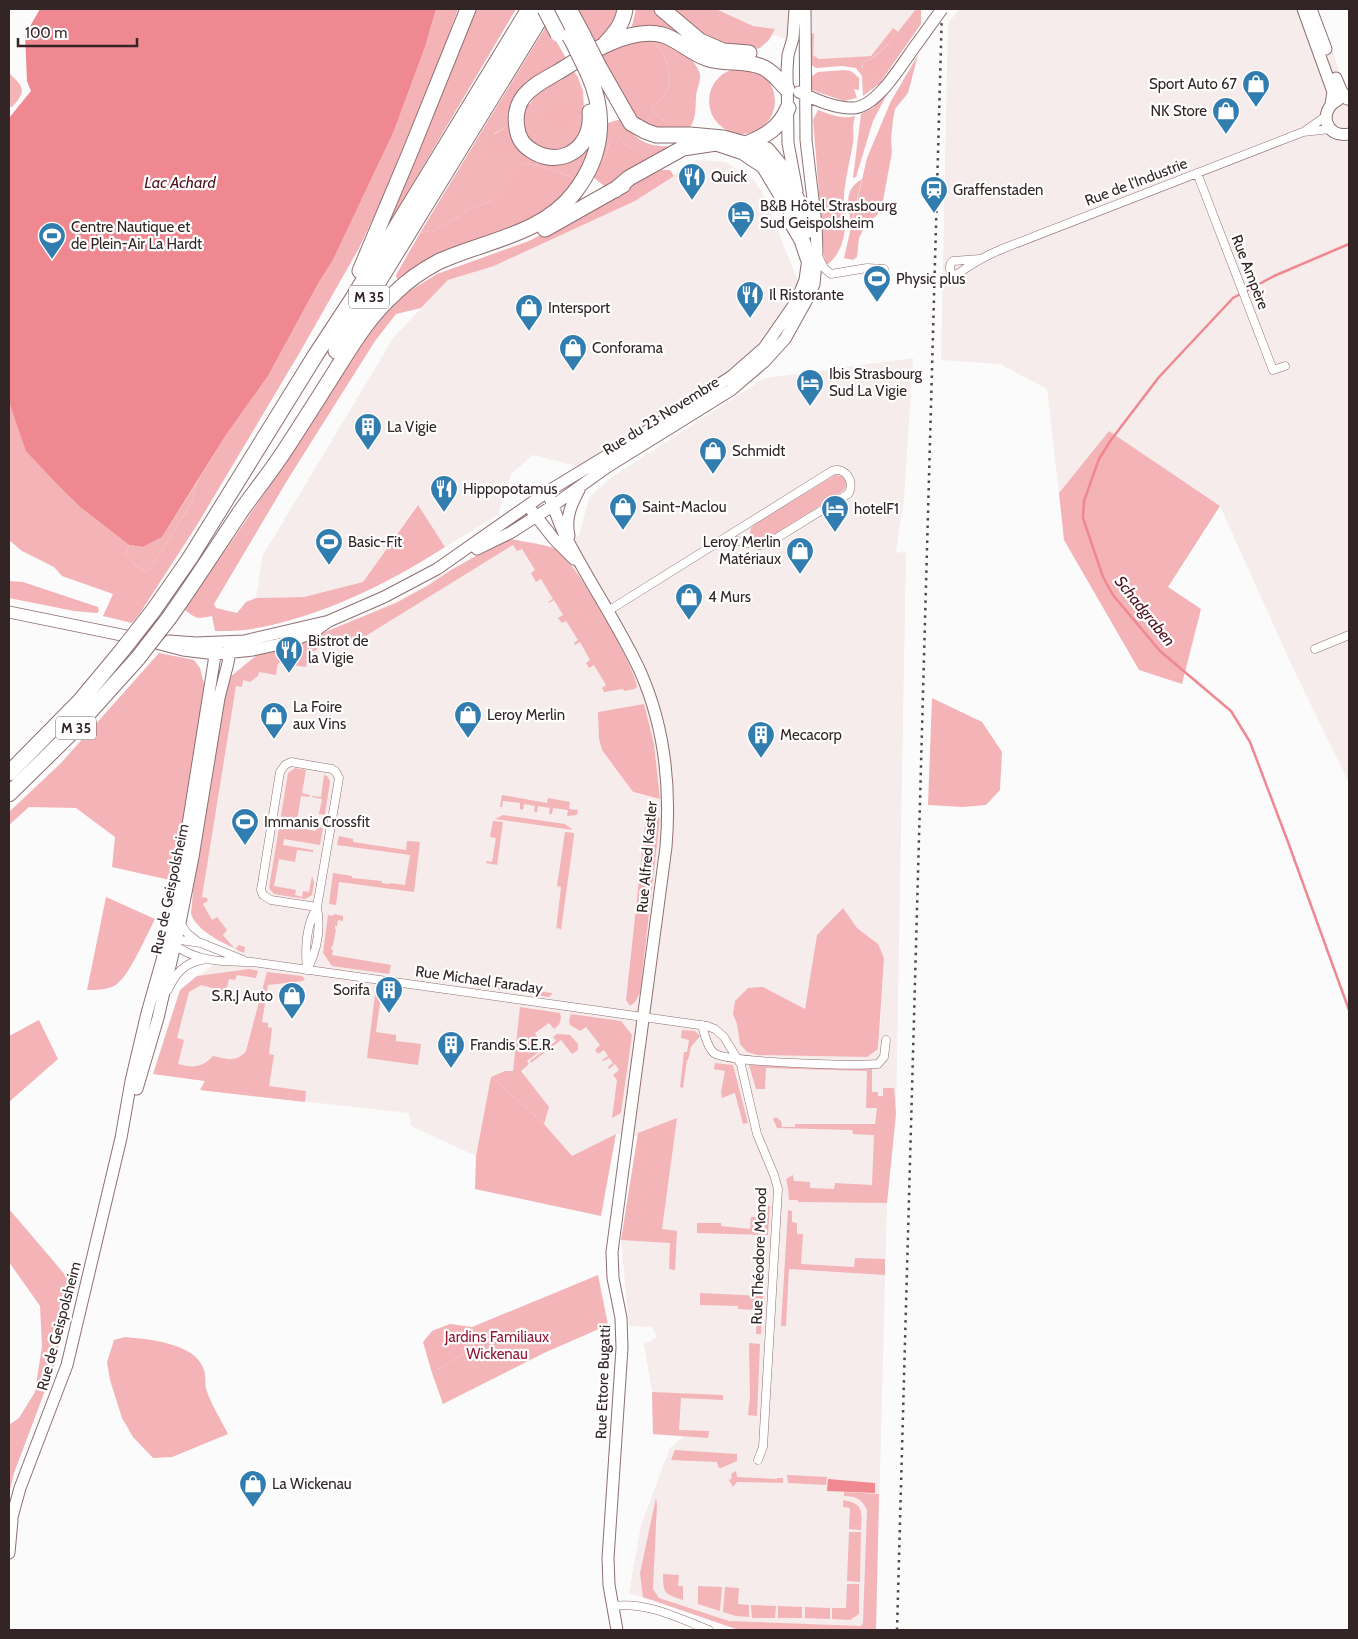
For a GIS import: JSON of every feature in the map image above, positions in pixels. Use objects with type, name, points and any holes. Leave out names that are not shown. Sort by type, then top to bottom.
[{"type":"highway","points":[[353,298],[353,284],[376,234],[468,9]]},
{"type":"highway","name":"M 35","points":[[9,773],[80,701],[120,654],[190,558],[353,298],[529,9]]},
{"type":"highway","points":[[545,9],[569,29]]},
{"type":"highway","name":"M 35","points":[[9,794],[67,737],[138,658],[169,618],[241,512],[266,465],[545,9]]},
{"type":"highway","points":[[241,512],[286,449],[373,314],[396,292],[438,262],[533,226],[555,212],[574,194],[588,172],[594,159],[599,130],[600,106],[590,72],[569,29],[554,9]]},
{"type":"highway","points":[[604,45],[617,31],[625,9]]},
{"type":"highway","points":[[662,9],[700,41],[723,51],[754,54],[774,64],[787,89]]},
{"type":"highway","points":[[590,72],[588,96],[590,118],[585,140],[579,148],[562,157],[543,156],[527,147],[521,139],[516,121],[519,104],[524,97],[535,86],[604,45],[626,38],[646,34],[663,35],[705,58],[723,62],[743,62],[764,67],[787,89]]},
{"type":"highway","points":[[590,72],[631,123],[645,131],[656,135],[690,135],[723,138],[766,150],[782,168],[809,226],[800,226],[764,166],[743,152],[716,143],[683,148],[629,178],[614,190]]},
{"type":"highway","points":[[746,144],[766,136],[784,118],[788,108]]},
{"type":"highway","points":[[415,277],[534,235],[614,190],[686,154],[716,150],[738,157],[760,172],[812,256]]},
{"type":"main road","points":[[795,9],[788,55],[788,143],[800,206]]},
{"type":"main road","points":[[9,612],[141,639],[183,650],[230,648],[253,650],[289,642],[312,633],[329,621],[384,597],[437,569],[547,492],[576,476],[732,376],[764,348],[796,302],[812,256],[806,140],[805,9]]},
{"type":"main road","points":[[787,89],[840,107],[857,107],[871,101],[880,93],[942,9]]},
{"type":"main road","points":[[1303,9],[1333,92],[1326,116],[1330,129],[1348,137]]},
{"type":"main road","points":[[1311,9],[1341,90],[1348,99]]},
{"type":"main road","points":[[1331,104],[1336,100],[1348,99]]},
{"type":"main road","name":"Rue du 23 Novembre","points":[[437,569],[507,534],[536,517],[607,467],[731,390],[765,361],[785,339],[814,284],[812,256]]},
{"type":"main road","points":[[573,550],[567,524],[570,506],[581,487]]},
{"type":"main road","name":"Rue Alfred Kastler","points":[[547,492],[582,568],[634,658],[648,693],[660,732],[667,783],[668,814],[666,847],[643,1017]]},
{"type":"main road","name":"Rue Alfred Kastler","points":[[528,505],[560,546],[582,568]]},
{"type":"main road","name":"Rue de Geispolsheim","points":[[121,1138],[158,1018],[173,941],[180,875],[216,648]]},
{"type":"main road","name":"Rue de Geispolsheim","points":[[9,1553],[10,1523],[20,1488],[67,1365],[121,1138],[144,1022],[180,922],[230,648]]},
{"type":"main road","name":"Rue Ettore Bugatti","points":[[617,1630],[612,1606],[608,1558],[622,1338],[621,1318],[613,1278],[612,1252],[643,1017]]},
{"type":"street","name":"Rue de l'Industrie","points":[[980,259],[1303,132],[1326,116]]},
{"type":"street","name":"Rue de l'Industrie","points":[[1303,132],[1330,129]]},
{"type":"street","name":"Rue Ampère","points":[[1197,173],[1273,370],[1285,366]]},
{"type":"street","points":[[812,256],[831,274],[867,268],[884,269]]},
{"type":"street","points":[[608,611],[832,471],[841,470],[851,482],[852,488],[848,494],[767,544],[760,545],[725,539]]},
{"type":"street","points":[[1315,649],[1349,635]]},
{"type":"street","points":[[307,970],[316,945],[319,918],[317,907],[339,778],[332,769],[291,762],[283,767],[280,772],[261,890],[263,895],[271,900],[317,907]]},
{"type":"street","name":"Rue Michael Faraday","points":[[180,922],[187,933],[201,943],[252,962]]},
{"type":"street","name":"Rue Michael Faraday","points":[[173,941],[201,943]]},
{"type":"street","name":"Rue Michael Faraday","points":[[173,941],[192,955],[205,960]]},
{"type":"street","name":"Rue Michael Faraday","points":[[158,1018],[178,972],[190,963],[205,960],[252,962],[702,1025],[712,1027],[718,1031],[737,1058]]},
{"type":"street","points":[[702,1025],[713,1051],[719,1055],[737,1058],[878,1064],[884,1057],[886,1040]]},
{"type":"street","name":"Rue Théodore Monod","points":[[737,1058],[742,1070],[757,1134],[778,1189],[764,1447],[758,1460]]},
{"type":"street","points":[[612,1606],[632,1604],[647,1607],[709,1630]]},
{"type":"shaded area","points":[[436,9],[458,9],[380,204],[359,248],[300,352],[197,525],[140,613],[132,623],[103,616],[113,594],[62,576],[54,567],[22,551],[9,540],[9,402],[27,451],[80,507],[129,545],[125,554],[134,565],[147,572],[192,502],[197,482],[226,435],[268,376],[333,260],[394,131],[425,47]]},
{"type":"shaded area","points":[[472,9],[516,9],[387,227]]},
{"type":"shaded area","points":[[578,9],[619,9],[608,35],[596,42]]},
{"type":"shaded area","points":[[636,9],[655,9],[674,30],[673,35],[631,30]]},
{"type":"shaded area","points":[[716,9],[916,9],[898,32],[892,29],[872,56],[819,59],[813,55],[804,34],[797,41],[771,35],[774,29],[753,26]]},
{"type":"shaded area","points":[[960,9],[1317,9],[1346,89],[1349,91],[1349,783],[1293,668],[1220,506],[1109,431],[1059,493],[1047,389],[1000,364],[941,360],[948,23]]},
{"type":"shaded area","points":[[908,19],[914,27],[880,71],[876,76],[866,73],[862,63],[882,50]]},
{"type":"shaded area","points":[[547,25],[567,60],[512,104],[509,115],[496,113],[494,111]]},
{"type":"shaded area","points":[[646,40],[661,50],[668,69],[669,83],[667,89],[651,109],[666,123],[666,129],[661,131],[632,119],[597,53],[613,46]]},
{"type":"shaded area","points":[[918,55],[908,93],[895,109],[891,139],[892,152],[882,206],[877,215],[865,226],[859,238],[857,257],[853,260],[844,258],[867,158],[891,101]]},
{"type":"shaded area","points":[[735,68],[749,68],[761,73],[770,82],[775,94],[773,114],[766,125],[749,134],[735,134],[723,129],[714,120],[709,108],[709,94],[714,82],[723,73]]},
{"type":"shaded area","points":[[571,98],[577,101],[579,109],[573,125],[569,127],[556,127],[545,120],[543,117],[545,110],[553,108]]},
{"type":"shaded area","points":[[507,126],[510,126],[518,148],[502,153],[494,152],[486,147],[486,140]]},
{"type":"shaded area","points":[[611,136],[618,136],[648,162],[608,186],[604,186],[593,177],[600,163],[604,162]]},
{"type":"shaded area","points":[[697,160],[725,162],[752,178],[762,192],[802,291],[794,320],[770,348],[581,467],[533,455],[511,474],[498,515],[445,547],[417,505],[363,582],[304,597],[256,598],[263,555],[394,337],[448,280],[494,266],[635,201]]},
{"type":"shaded area","points":[[524,164],[551,169],[576,180],[562,199],[542,213],[438,255],[397,279],[396,275],[420,233],[435,230],[454,220],[470,208],[489,202],[501,194],[511,176]]},
{"type":"shaded area","points":[[661,170],[670,170],[674,176],[635,201],[494,266],[448,280],[421,308],[396,314],[375,341],[288,479],[214,604],[216,608],[237,613],[246,602],[256,598],[304,597],[363,582],[418,505],[445,547],[399,575],[349,599],[297,618],[271,625],[245,630],[215,631],[212,616],[197,618],[185,610],[375,325],[398,298],[437,274],[529,241]]},
{"type":"shaded area","points":[[913,358],[904,498],[896,552],[906,553],[896,1114],[887,1203],[876,1630],[739,1630],[629,1593],[641,1525],[670,1448],[683,1437],[653,1434],[652,1392],[644,1344],[657,1337],[652,1327],[629,1326],[621,1240],[638,1136],[616,1134],[572,1156],[544,1124],[491,1077],[476,1156],[411,1126],[409,1113],[200,1090],[205,1081],[153,1074],[180,990],[235,949],[223,934],[227,931],[212,920],[203,904],[208,901],[202,897],[236,685],[298,644],[395,602],[427,585],[437,577],[509,539],[560,549],[579,535],[589,498],[609,479],[767,378]],"holes":[[[644,704],[654,744],[660,799],[633,793],[625,781],[599,712]],[[646,816],[660,818],[640,993],[635,1002],[630,1006],[626,999]],[[843,909],[857,928],[878,944],[884,958],[879,1049],[867,1057],[740,1044],[737,1024],[763,987],[805,1010],[817,935]]]},
{"type":"shaded area","points":[[1109,431],[1220,506],[1168,587],[1201,609],[1182,684],[1139,670],[1064,540],[1059,493]]},
{"type":"shaded area","points":[[9,581],[23,582],[98,607],[99,611],[97,613],[74,611],[9,598]]},
{"type":"shaded area","points":[[159,653],[194,660],[200,668],[205,688],[174,881],[112,867],[115,837],[76,808],[29,807],[9,825],[9,812],[61,763]]},
{"type":"shaded area","points":[[932,698],[982,722],[1002,752],[1000,790],[986,805],[963,807],[928,805]]},
{"type":"shaded area","points":[[644,704],[654,744],[660,799],[633,792],[602,750],[599,739],[598,712]]},
{"type":"shaded area","points":[[646,815],[660,818],[640,993],[635,1002],[630,1006],[626,1000]]},
{"type":"shaded area","points":[[106,897],[155,919],[131,966],[119,982],[108,988],[87,990]]},
{"type":"shaded area","points":[[843,908],[857,928],[878,944],[884,958],[878,1049],[867,1057],[757,1055],[747,1052],[740,1044],[737,1024],[733,1014],[735,1001],[748,988],[763,987],[805,1009],[817,935]]},
{"type":"shaded area","points":[[39,1020],[58,1059],[9,1102],[9,1036]]},
{"type":"shaded area","points":[[491,1077],[544,1124],[572,1156],[616,1134],[601,1216],[475,1189],[476,1156]]},
{"type":"shaded area","points":[[9,1209],[67,1277],[73,1290],[55,1364],[14,1473],[9,1494],[9,1425],[19,1418],[35,1392],[42,1346],[40,1306],[9,1262]]},
{"type":"shaded area","points":[[450,1324],[472,1327],[470,1350],[432,1373],[423,1342],[432,1331]]},
{"type":"shaded area","points":[[125,1337],[170,1344],[192,1354],[199,1361],[205,1372],[208,1395],[228,1434],[172,1457],[153,1458],[133,1437],[122,1418],[110,1380],[107,1362],[114,1340]]},
{"type":"green space","points":[[668,9],[716,9],[753,26],[775,29],[769,40],[760,48],[752,50],[714,44]]},
{"type":"green space","points":[[916,9],[921,9],[921,24],[879,84],[863,96],[862,76],[856,68],[842,66],[816,68],[810,64],[809,34],[814,33],[813,55],[819,59],[871,56],[893,28],[898,32],[882,50],[862,63],[862,68],[914,27],[908,19]]},
{"type":"green space","points":[[646,40],[667,41],[673,44],[688,56],[699,71],[700,78],[696,94],[695,116],[692,124],[685,132],[646,127],[666,123],[651,109],[665,94],[669,83],[669,76],[661,50]]},
{"type":"green space","points":[[571,69],[577,75],[583,91],[585,127],[578,140],[560,151],[542,151],[525,140],[521,114],[525,106],[530,104],[537,93]]},
{"type":"green space","points":[[851,71],[859,78],[859,90],[854,89],[857,98],[844,101],[809,89],[809,78],[818,72]]},
{"type":"green space","points":[[9,73],[22,89],[20,97],[12,107],[9,106]]},
{"type":"green space","points":[[886,93],[873,121],[856,177],[853,178],[861,114],[873,108]]},
{"type":"green space","points":[[818,110],[841,117],[855,116],[853,143],[846,177],[844,202],[845,233],[835,257],[825,266],[813,120]]},
{"type":"green space","points":[[494,111],[509,115],[510,126],[494,134],[539,161],[590,141],[587,159],[576,180],[551,169],[524,164],[502,194],[489,202],[470,208],[454,220],[435,230],[420,233]]},
{"type":"green space","points":[[621,119],[632,133],[644,142],[658,146],[676,146],[648,162],[618,136],[611,136],[604,162],[600,163],[605,147],[608,123]]},
{"type":"green space","points":[[862,179],[851,224],[848,204],[849,193],[856,183]]},
{"type":"green space","points":[[835,475],[842,476],[846,481],[846,487],[843,491],[767,539],[757,539],[750,533],[751,528],[755,524]]},
{"type":"green space","points":[[197,482],[192,502],[147,572],[134,565],[125,554],[129,545],[143,547],[162,537]]},
{"type":"green space","points":[[511,539],[556,549],[576,571],[615,637],[634,676],[637,687],[635,689],[604,692],[602,688],[606,685],[594,665],[589,668],[586,663],[590,660],[580,642],[575,645],[574,643],[578,640],[566,621],[562,623],[558,618],[563,615],[554,600],[548,602],[553,599],[541,579],[536,582],[531,573],[535,570],[522,549],[517,551],[513,545],[364,637],[319,647],[315,651],[310,651],[306,667],[278,663],[276,675],[259,672],[258,676],[250,682],[243,680],[242,687],[236,686],[202,897],[207,898],[208,901],[203,904],[212,920],[217,917],[227,930],[223,935],[235,949],[199,927],[191,914],[195,869],[227,683],[230,677],[257,655],[293,645],[396,603],[499,543]]},
{"type":"green space","points":[[295,768],[306,770],[302,793],[310,795],[309,797],[301,796],[296,827],[316,831],[317,827],[323,828],[320,845],[284,839],[283,845],[313,850],[313,852],[297,850],[295,862],[279,859],[274,886],[296,890],[295,895],[302,897],[303,891],[309,892],[312,876],[314,882],[312,895],[305,899],[274,894],[269,888],[288,773]]},
{"type":"green space","points":[[324,775],[330,781],[325,815],[319,814],[322,799],[312,797],[321,797]]},
{"type":"green space","points":[[502,795],[547,803],[548,798],[570,802],[569,809],[578,810],[577,815],[567,816],[568,810],[553,808],[552,814],[549,814],[550,808],[538,806],[537,812],[534,812],[535,806],[524,804],[523,810],[520,809],[520,803],[503,801],[502,807],[500,807]]},
{"type":"green space","points":[[503,815],[565,824],[573,830],[495,819]]},
{"type":"green space","points":[[493,821],[503,822],[497,865],[486,863],[487,861],[492,862],[496,838],[490,837]]},
{"type":"green space","points":[[565,832],[574,833],[574,836],[561,930],[557,927],[556,931],[561,887],[557,886]]},
{"type":"green space","points":[[339,836],[353,839],[353,842],[406,850],[407,841],[420,842],[414,892],[339,882],[336,905],[329,904],[333,873],[352,876],[352,878],[382,881],[382,883],[405,885],[410,855],[337,845]]},
{"type":"green space","points":[[334,914],[343,916],[343,921],[338,920],[337,926],[335,926],[331,949],[333,950],[332,955],[391,965],[389,974],[332,966],[323,953],[328,915],[333,916]]},
{"type":"green space","points":[[239,945],[245,947],[244,953],[235,949]]},
{"type":"green space","points":[[249,969],[258,971],[256,978],[237,975],[235,980],[229,979],[226,992],[201,985],[189,992],[177,1038],[184,1040],[178,1064],[197,1066],[205,1063],[213,1056],[234,1059],[242,1055],[246,1051],[267,972],[302,976],[305,979],[303,981],[268,985],[262,1022],[268,1023],[268,1027],[272,1028],[269,1054],[274,1055],[269,1086],[306,1091],[305,1102],[200,1090],[205,1081],[153,1074],[180,990],[197,976]]},
{"type":"green space","points":[[470,980],[552,994],[549,997],[471,985]]},
{"type":"green space","points":[[376,987],[382,988],[376,1032],[396,1035],[396,1041],[421,1044],[418,1065],[367,1058]]},
{"type":"green space","points":[[520,1007],[560,1013],[561,1016],[558,1026],[554,1029],[549,1023],[535,1033],[538,1038],[533,1042],[540,1051],[527,1061],[529,1064],[521,1071],[549,1107],[544,1124],[491,1077],[505,1071],[513,1071]]},
{"type":"green space","points":[[571,1014],[621,1021],[632,1035],[621,1113],[612,1118],[617,1080],[613,1075],[619,1070],[615,1064],[609,1069],[608,1067],[613,1063],[609,1058],[602,1060],[608,1056],[604,1050],[598,1054],[595,1050],[600,1045],[586,1027],[580,1031],[570,1025]]},
{"type":"green space","points":[[682,1030],[695,1031],[700,1036],[691,1047],[683,1088],[680,1087],[684,1052],[687,1052],[689,1040],[681,1038]]},
{"type":"green space","points":[[557,1034],[570,1035],[578,1044],[578,1050],[572,1054],[561,1040],[531,1063],[530,1061],[556,1041],[553,1037]]},
{"type":"green space","points":[[715,1063],[733,1065],[748,1123],[743,1124],[735,1093],[722,1098],[721,1092],[725,1071],[714,1069]]},
{"type":"green space","points":[[749,1065],[872,1068],[872,1092],[878,1092],[878,1096],[883,1096],[883,1088],[894,1088],[896,1114],[887,1203],[798,1202],[798,1200],[789,1200],[786,1179],[793,1175],[794,1181],[810,1182],[810,1188],[834,1189],[835,1183],[872,1185],[874,1135],[853,1134],[852,1130],[777,1128],[773,1119],[776,1117],[781,1121],[782,1127],[795,1127],[795,1124],[875,1124],[877,1108],[866,1108],[867,1071],[766,1068],[765,1089],[756,1089]]},
{"type":"green space","points":[[677,1118],[662,1229],[677,1231],[675,1270],[669,1269],[670,1243],[621,1240],[638,1133]]},
{"type":"green space","points":[[757,1205],[770,1206],[768,1235],[697,1233],[697,1223],[721,1223],[721,1226],[750,1229],[751,1217],[757,1217]]},
{"type":"green space","points":[[788,1210],[792,1211],[792,1222],[797,1223],[797,1234],[803,1234],[801,1264],[854,1267],[855,1258],[885,1259],[885,1275],[789,1269],[786,1326],[781,1326]]},
{"type":"green space","name":"Jardins Familiaux Wickenau","points":[[598,1275],[608,1325],[544,1353],[443,1404],[432,1373],[470,1350],[472,1327]]},
{"type":"green space","points":[[700,1293],[763,1296],[761,1334],[756,1334],[757,1310],[738,1309],[738,1306],[700,1305]]},
{"type":"green space","points":[[749,1343],[760,1344],[757,1416],[748,1415],[750,1397]]},
{"type":"green space","points":[[652,1392],[723,1395],[723,1400],[681,1398],[679,1430],[709,1431],[708,1438],[653,1434]]},
{"type":"green space","points":[[675,1450],[737,1454],[737,1461],[721,1468],[718,1467],[717,1462],[671,1460]]},
{"type":"green space","points":[[736,1471],[737,1477],[783,1478],[783,1483],[737,1482],[733,1487],[729,1480],[732,1478],[731,1474]]},
{"type":"green space","points":[[787,1475],[827,1477],[826,1485],[788,1483]]},
{"type":"green space","points":[[844,1492],[879,1494],[876,1630],[739,1630],[643,1597],[640,1573],[656,1498],[653,1589],[659,1598],[729,1621],[861,1626],[863,1623],[867,1510],[861,1501],[844,1496]]},
{"type":"green space","points":[[843,1500],[855,1503],[860,1509],[862,1518],[861,1530],[849,1529],[850,1508],[843,1507]]},
{"type":"green space","points":[[849,1532],[861,1532],[860,1582],[847,1581]]},
{"type":"green space","points":[[663,1574],[679,1575],[678,1586],[683,1586],[683,1600],[666,1592]]},
{"type":"green space","points":[[847,1584],[859,1584],[859,1614],[850,1620],[832,1619],[832,1608],[846,1608]]},
{"type":"green space","points":[[698,1586],[722,1587],[720,1611],[698,1604]]},
{"type":"green space","points":[[725,1587],[739,1588],[738,1604],[749,1605],[749,1617],[723,1612]]},
{"type":"green space","points":[[751,1605],[776,1606],[775,1618],[752,1618]]},
{"type":"green space","points":[[778,1606],[802,1607],[802,1618],[778,1618]]},
{"type":"green space","points":[[805,1607],[830,1608],[830,1619],[805,1618]]},
{"type":"water","name":"Lac Achard","points":[[40,9],[436,9],[425,47],[394,131],[333,260],[268,376],[226,435],[162,537],[143,547],[129,545],[80,507],[26,451],[9,402],[9,118],[31,91],[27,81],[25,35]]},
{"type":"water","points":[[828,1479],[875,1483],[875,1493],[827,1491]]},
{"type":"waterway","name":"Schadgraben","points":[[1349,244],[1274,276],[1233,298],[1159,377],[1111,440],[1099,459],[1084,501],[1083,518],[1103,577],[1113,595],[1160,651],[1231,711],[1250,742],[1349,1010]]},
{"type":"railway","points":[[897,1630],[942,9]]},
{"type":"place","name":"Sport Auto 67","points":[[1256,108]]},
{"type":"place","name":"NK Store","points":[[1226,135]]},
{"type":"place","name":"Quick","points":[[692,201]]},
{"type":"place","name":"Graffenstaden","points":[[934,214]]},
{"type":"place","name":"B&B Hôtel Strasbourg Sud Geispolsheim","points":[[741,239]]},
{"type":"place","name":"Centre Nautique et de Plein-Air La Hardt","points":[[52,260]]},
{"type":"place","name":"Physic plus","points":[[877,303]]},
{"type":"place","name":"Il Ristorante","points":[[750,319]]},
{"type":"place","name":"Intersport","points":[[529,332]]},
{"type":"place","name":"Conforama","points":[[573,372]]},
{"type":"place","name":"Ibis Strasbourg Sud La Vigie","points":[[810,407]]},
{"type":"place","name":"La Vigie","points":[[368,451]]},
{"type":"place","name":"Schmidt","points":[[713,475]]},
{"type":"place","name":"Hippopotamus","points":[[444,513]]},
{"type":"place","name":"Saint-Maclou","points":[[623,531]]},
{"type":"place","name":"hotelF1","points":[[835,533]]},
{"type":"place","name":"Basic-Fit","points":[[329,566]]},
{"type":"place","name":"Leroy Merlin Matériaux","points":[[800,575]]},
{"type":"place","name":"4 Murs","points":[[689,621]]},
{"type":"place","name":"Bistrot de la Vigie","points":[[289,674]]},
{"type":"place","name":"Leroy Merlin","points":[[468,739]]},
{"type":"place","name":"La Foire aux Vins","points":[[274,740]]},
{"type":"place","name":"Mecacorp","points":[[761,759]]},
{"type":"place","name":"Immanis Crossfit","points":[[245,846]]},
{"type":"place","name":"Sorifa","points":[[389,1014]]},
{"type":"place","name":"S.R.J Auto","points":[[292,1020]]},
{"type":"place","name":"Frandis S.E.R.","points":[[451,1069]]},
{"type":"place","name":"La Wickenau","points":[[253,1508]]}]
